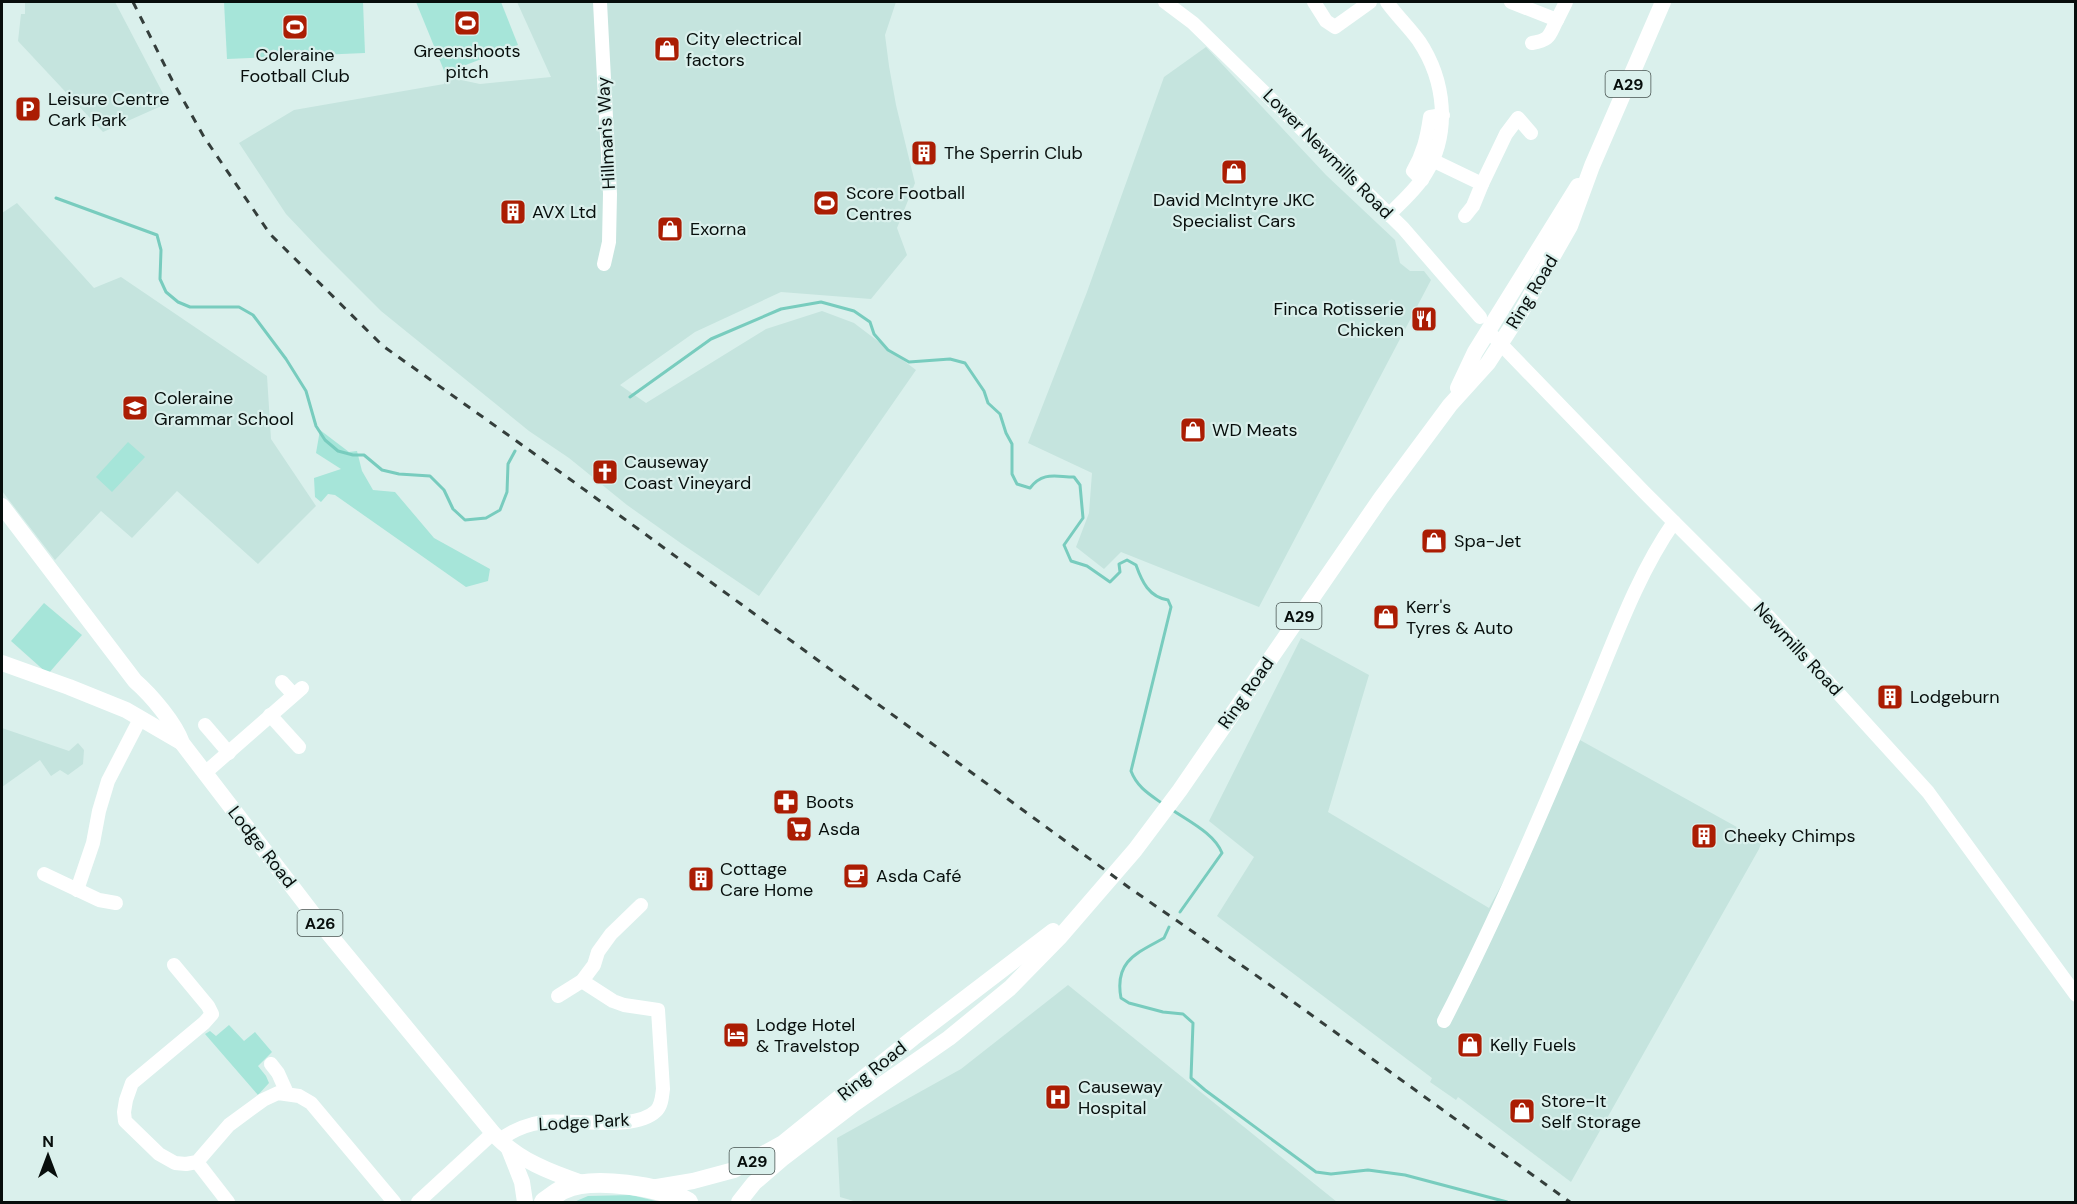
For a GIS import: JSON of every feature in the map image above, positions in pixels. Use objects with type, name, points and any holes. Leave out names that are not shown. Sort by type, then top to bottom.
[{"type":"highway","name":"A29","points":[[544,1203],[564,1189],[585,1184],[650,1188],[668,1193],[688,1203]]},
{"type":"main road","name":"Ring Road","points":[[740,1203],[754,1183],[782,1159],[854,1104],[969,1022],[1010,988],[1099,893],[1163,814],[1381,498],[1450,405],[1488,363],[1501,343],[1570,226],[1592,166],[1663,2]]},
{"type":"main road","name":"Ring Road","points":[[1450,405],[1475,352],[1484,324],[1592,166]]},
{"type":"main road","name":"Lodge Road","points":[[2,506],[136,686],[145,705],[133,715]]},
{"type":"main road","name":"A26","points":[[2,663],[69,687],[133,715],[182,743]]},
{"type":"main road","name":"Lodge Road","points":[[136,686],[145,689],[178,733],[182,743],[327,932],[501,1141],[522,1182],[525,1203]]},
{"type":"main road","name":"Ring Road","points":[[650,1188],[693,1181],[734,1170],[783,1143],[913,1038],[1055,930],[1076,917]]},
{"type":"main road","points":[[947,1027],[1012,978],[1059,938]]},
{"type":"main road","name":"Lodge Road","points":[[501,1141],[554,1173],[585,1184]]},
{"type":"street","name":"Hillman's Way","points":[[600,2],[610,194],[609,242],[604,264]]},
{"type":"street","name":"Lower Newmills Road","points":[[1166,2],[1193,22],[1389,215],[1484,324]]},
{"type":"street","points":[[1314,2],[1326,21],[1335,27],[1370,2]]},
{"type":"street","points":[[1387,2],[1419,42],[1437,81],[1443,115],[1442,130],[1432,160],[1422,180],[1389,215]]},
{"type":"street","points":[[1511,2],[1557,20]]},
{"type":"street","points":[[1532,43],[1550,37],[1566,2]]},
{"type":"street","points":[[1422,180],[1413,171],[1422,156],[1430,117],[1443,115]]},
{"type":"street","points":[[1465,216],[1473,206],[1506,134],[1518,118],[1532,133]]},
{"type":"street","points":[[1432,160],[1482,184]]},
{"type":"street","name":"Newmills Road","points":[[1484,324],[1674,522],[1769,617],[1928,792],[2076,995]]},
{"type":"street","points":[[1444,1021],[1532,835],[1629,607],[1660,543],[1674,522]]},
{"type":"street","points":[[206,772],[297,691],[282,682]]},
{"type":"street","points":[[77,890],[93,843],[108,781],[133,715]]},
{"type":"street","points":[[270,715],[299,747]]},
{"type":"street","points":[[205,725],[229,753]]},
{"type":"street","points":[[44,874],[99,900],[117,903]]},
{"type":"street","points":[[558,996],[582,981],[594,965],[598,952],[611,934],[641,905]]},
{"type":"street","points":[[174,965],[216,1018],[204,1023],[132,1083],[126,1100],[125,1121],[159,1154],[175,1163],[186,1164],[197,1162],[229,1125],[263,1100],[278,1093],[299,1096],[311,1103],[394,1203]]},
{"type":"street","name":"Lodge Park","points":[[417,1203],[510,1133],[534,1123],[622,1122],[645,1118],[658,1110],[662,1099],[663,1077],[658,1010],[613,1001],[582,981]]},
{"type":"street","points":[[271,1064],[287,1093]]},
{"type":"street","points":[[197,1162],[228,1203]]},
{"type":"shaded area","points":[[25,2],[115,2],[168,103],[103,132],[18,41],[21,14],[25,14]]},
{"type":"shaded area","points":[[517,2],[896,2],[885,35],[896,105],[915,183],[897,228],[907,255],[871,299],[781,292],[695,332],[620,385],[646,403],[766,329],[822,311],[854,323],[916,370],[759,596],[627,505],[569,458],[529,431],[381,311],[286,214],[239,143],[294,110],[444,84],[447,77],[480,84],[551,77]]},
{"type":"shaded area","points":[[1206,47],[1326,175],[1395,240],[1400,263],[1410,271],[1424,271],[1431,280],[1259,607],[1121,552],[1104,569],[1076,547],[1089,513],[1092,473],[1028,443],[1087,292],[1164,77]]},
{"type":"shaded area","name":"Coleraine Grammar School","points":[[17,203],[94,288],[121,277],[267,376],[271,439],[316,506],[258,564],[177,491],[132,538],[101,511],[55,560],[2,491],[2,213]]},
{"type":"shaded area","points":[[1301,638],[1369,675],[1328,812],[1489,908],[1580,740],[1762,841],[1571,1182],[1458,1097],[1456,1100],[1430,1082],[1432,1078],[1217,916],[1254,857],[1209,821]]},
{"type":"shaded area","points":[[2,728],[69,751],[78,743],[84,750],[83,764],[68,775],[60,770],[51,776],[40,760],[2,787]]},
{"type":"shaded area","name":"Causeway Hospital","points":[[1068,985],[1337,1202],[857,1202],[840,1197],[837,1138],[961,1069]]},
{"type":"green space","name":"Coleraine Football Club","points":[[224,2],[363,2],[365,53],[227,59]]},
{"type":"green space","name":"Greenshoots pitch","points":[[416,2],[501,2],[518,45],[445,73]]},
{"type":"green space","points":[[320,430],[349,452],[357,451],[362,471],[373,490],[395,492],[434,538],[490,569],[488,581],[466,587],[335,495],[328,494],[321,502],[315,497],[314,478],[341,469],[316,453]]},
{"type":"green space","points":[[128,442],[145,457],[112,492],[96,477]]},
{"type":"green space","points":[[44,603],[82,635],[48,674],[11,641]]},
{"type":"green space","points":[[229,1025],[244,1041],[255,1032],[272,1052],[258,1066],[269,1083],[258,1095],[205,1034],[210,1031],[216,1036]]},
{"type":"green space","points":[[631,1195],[660,1202],[574,1202],[588,1196]]},
{"type":"waterway","points":[[56,198],[157,235],[161,250],[160,279],[166,292],[178,302],[190,307],[239,307],[253,315],[286,359],[306,391],[316,426],[325,440],[338,451],[364,455],[382,470],[399,474],[430,476],[444,490],[453,509],[465,520],[486,518],[500,510],[507,492],[508,464],[515,451]]},
{"type":"waterway","points":[[630,397],[711,339],[781,309],[821,302],[854,311],[870,322],[874,334],[888,350],[909,362],[950,359],[965,363],[984,391],[988,403],[1000,414],[1012,444],[1012,474],[1017,484],[1030,488],[1040,479],[1056,476],[1074,477],[1080,485],[1083,518],[1064,545],[1071,561],[1087,566],[1110,582],[1120,572],[1119,564],[1127,560],[1136,565],[1151,592],[1168,600],[1171,607],[1131,771],[1140,786],[1163,804]]},
{"type":"waterway","points":[[1171,809],[1207,833],[1222,853],[1180,912]]},
{"type":"waterway","points":[[1169,927],[1164,938],[1145,948],[1124,967],[1120,985],[1121,998],[1129,1003],[1163,1012],[1183,1014],[1193,1023],[1191,1078],[1205,1090],[1316,1172],[1331,1174],[1368,1170],[1405,1175],[1507,1202]]},
{"type":"railway","points":[[133,2],[204,137],[270,234],[383,346],[567,477],[1131,889],[1270,985],[1570,1202]]},
{"type":"place","name":"Greenshoots pitch","points":[[467,23]]},
{"type":"place","name":"Coleraine Football Club","points":[[295,27]]},
{"type":"place","name":"City electrical factors","points":[[667,49]]},
{"type":"place","name":"Leisure Centre Cark Park","points":[[28,109]]},
{"type":"place","name":"The Sperrin Club","points":[[924,153]]},
{"type":"place","name":"David McIntyre JKC Specialist Cars","points":[[1234,172]]},
{"type":"place","name":"Score Football Centres","points":[[826,203]]},
{"type":"place","name":"AVX Ltd","points":[[513,212]]},
{"type":"place","name":"Exorna","points":[[670,229]]},
{"type":"place","name":"Finca Rotisserie Chicken","points":[[1424,319]]},
{"type":"place","name":"Coleraine Grammar School","points":[[135,408]]},
{"type":"place","name":"WD Meats","points":[[1193,430]]},
{"type":"place","name":"Causeway Coast Vineyard","points":[[605,472]]},
{"type":"place","name":"Spa-Jet","points":[[1434,541]]},
{"type":"place","name":"Kerr's Tyres & Auto","points":[[1386,617]]},
{"type":"place","name":"Lodgeburn","points":[[1890,697]]},
{"type":"place","name":"Boots","points":[[786,802]]},
{"type":"place","name":"Asda","points":[[799,829]]},
{"type":"place","name":"Cheeky Chimps","points":[[1704,836]]},
{"type":"place","name":"Asda Café","points":[[856,876]]},
{"type":"place","name":"Cottage Care Home","points":[[701,879]]},
{"type":"place","name":"Lodge Hotel & Travelstop","points":[[736,1035]]},
{"type":"place","name":"Kelly Fuels","points":[[1470,1045]]},
{"type":"place","name":"Causeway Hospital","points":[[1058,1097]]},
{"type":"place","name":"Store-It Self Storage","points":[[1522,1111]]}]
